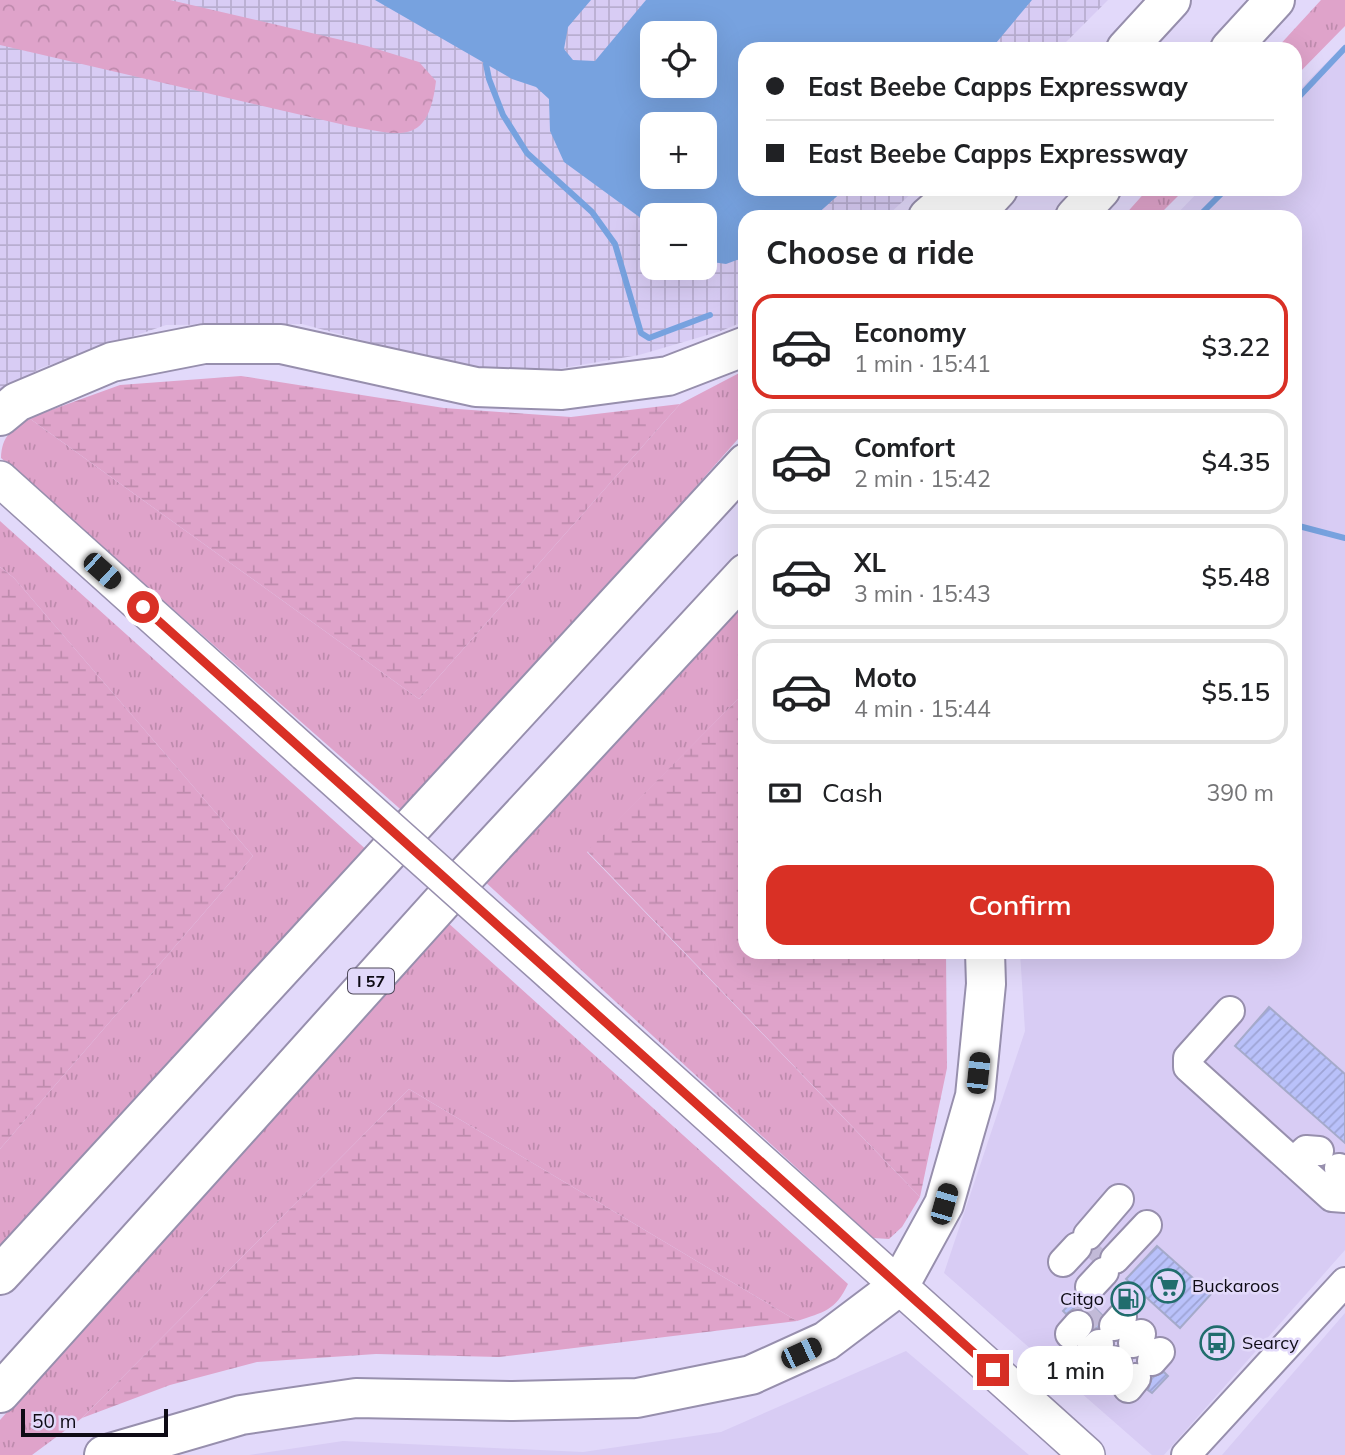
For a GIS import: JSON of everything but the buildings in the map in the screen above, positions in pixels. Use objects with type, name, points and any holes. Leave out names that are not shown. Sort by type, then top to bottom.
[{"type":"highway","points":[[1236,42],[1275,0]]},
{"type":"highway","points":[[1128,42],[1150,24]]},
{"type":"highway","points":[[936,210],[952,196]]},
{"type":"highway","points":[[978,210],[992,196]]},
{"type":"highway","points":[[1082,210],[1094,196]]},
{"type":"highway","points":[[6,408],[112,362],[204,344],[281,344],[476,387],[562,390],[668,376],[738,349]]},
{"type":"highway","points":[[0,1275],[738,472]]},
{"type":"highway","name":"I 57","points":[[0,1392],[459,883],[738,582]]},
{"type":"highway","points":[[104,1455],[241,1415],[356,1398],[513,1401],[637,1398],[751,1376],[826,1341],[899,1286],[944,1204],[975,1096],[986,984],[985,959]]},
{"type":"main road","points":[[0,479],[1087,1455]]},
{"type":"street","points":[[1230,1010],[1188,1058],[1188,1067],[1324,1164],[1332,1197],[1345,1198]]},
{"type":"street","points":[[1133,1212],[1106,1313],[1133,1212]]},
{"type":"street","points":[[1186,1455],[1345,1282]]},
{"type":"shaded area","points":[[0,0],[1108,0],[1066,42],[738,42],[738,196],[908,196],[894,210],[738,210],[738,324],[721,331],[639,355],[557,369],[469,369],[302,324],[166,325],[41,368],[0,392]]},
{"type":"shaded area","points":[[1345,44],[1345,1250],[1164,1455],[1152,1455],[944,1273],[1025,1031],[1020,959],[1302,959],[1302,210],[1181,210],[1194,196],[1302,196],[1302,87]]},
{"type":"shaded area","points":[[1345,1313],[1345,1455],[1222,1455]]},
{"type":"shaded area","points":[[906,1351],[1029,1455],[249,1455],[343,1441],[583,1452],[721,1432]]},
{"type":"green space","points":[[0,0],[170,0],[367,46],[419,62],[436,81],[432,102],[419,127],[409,132],[383,132],[0,45]]},
{"type":"green space","points":[[1321,0],[1345,0],[1345,26],[1302,70],[1302,42],[1282,42]]},
{"type":"green space","points":[[1142,196],[1178,196],[1164,210],[1129,210]]},
{"type":"green space","points":[[738,374],[738,439],[407,815],[1,458],[3,444],[9,434],[29,418],[419,699],[680,404]]},
{"type":"green space","points":[[241,376],[444,408],[571,417],[680,404],[419,699],[29,418],[120,385]]},
{"type":"green space","points":[[0,521],[370,853],[0,1257],[0,1149],[253,856],[14,578],[0,567]]},
{"type":"green space","points":[[0,567],[14,578],[253,856],[0,1149]]},
{"type":"green space","points":[[738,610],[738,699],[587,852],[920,1197],[902,1227],[889,1239],[873,1238],[482,879]]},
{"type":"green space","points":[[738,699],[738,959],[946,959],[947,1068],[920,1197],[587,851]]},
{"type":"green space","points":[[446,921],[848,1284],[838,1300],[828,1309],[797,1321],[409,1089],[82,1418],[32,1455],[0,1455],[0,1420]]},
{"type":"green space","points":[[409,1089],[797,1321],[499,1357],[376,1354],[257,1362],[170,1385],[82,1418]]},
{"type":"water","points":[[375,0],[591,0],[568,27],[564,49],[573,60],[595,61],[646,0],[1032,0],[997,42],[738,42],[738,196],[837,196],[822,210],[738,210],[738,260],[726,264],[717,263],[717,203],[640,203],[640,218],[564,162],[550,131],[549,99],[536,87],[512,79]]},
{"type":"waterway","points":[[1302,94],[1345,48]]},
{"type":"waterway","points":[[486,64],[503,115],[527,153],[592,212],[615,244],[641,333],[649,338],[710,315]]},
{"type":"waterway","points":[[1205,210],[1219,196]]},
{"type":"waterway","points":[[1302,527],[1345,538]]},
{"type":"tunnel","points":[[1090,1259],[1101,1247]]},
{"type":"tunnel","points":[[1078,1325],[1095,1308]]},
{"type":"place","name":"Buckaroos","points":[[1168,1286]]},
{"type":"place","name":"Citgo","points":[[1128,1299]]},
{"type":"place","name":"Searcy","points":[[1217,1343]]},
{"type":"route","points":[[143,607],[993,1370]]}]
